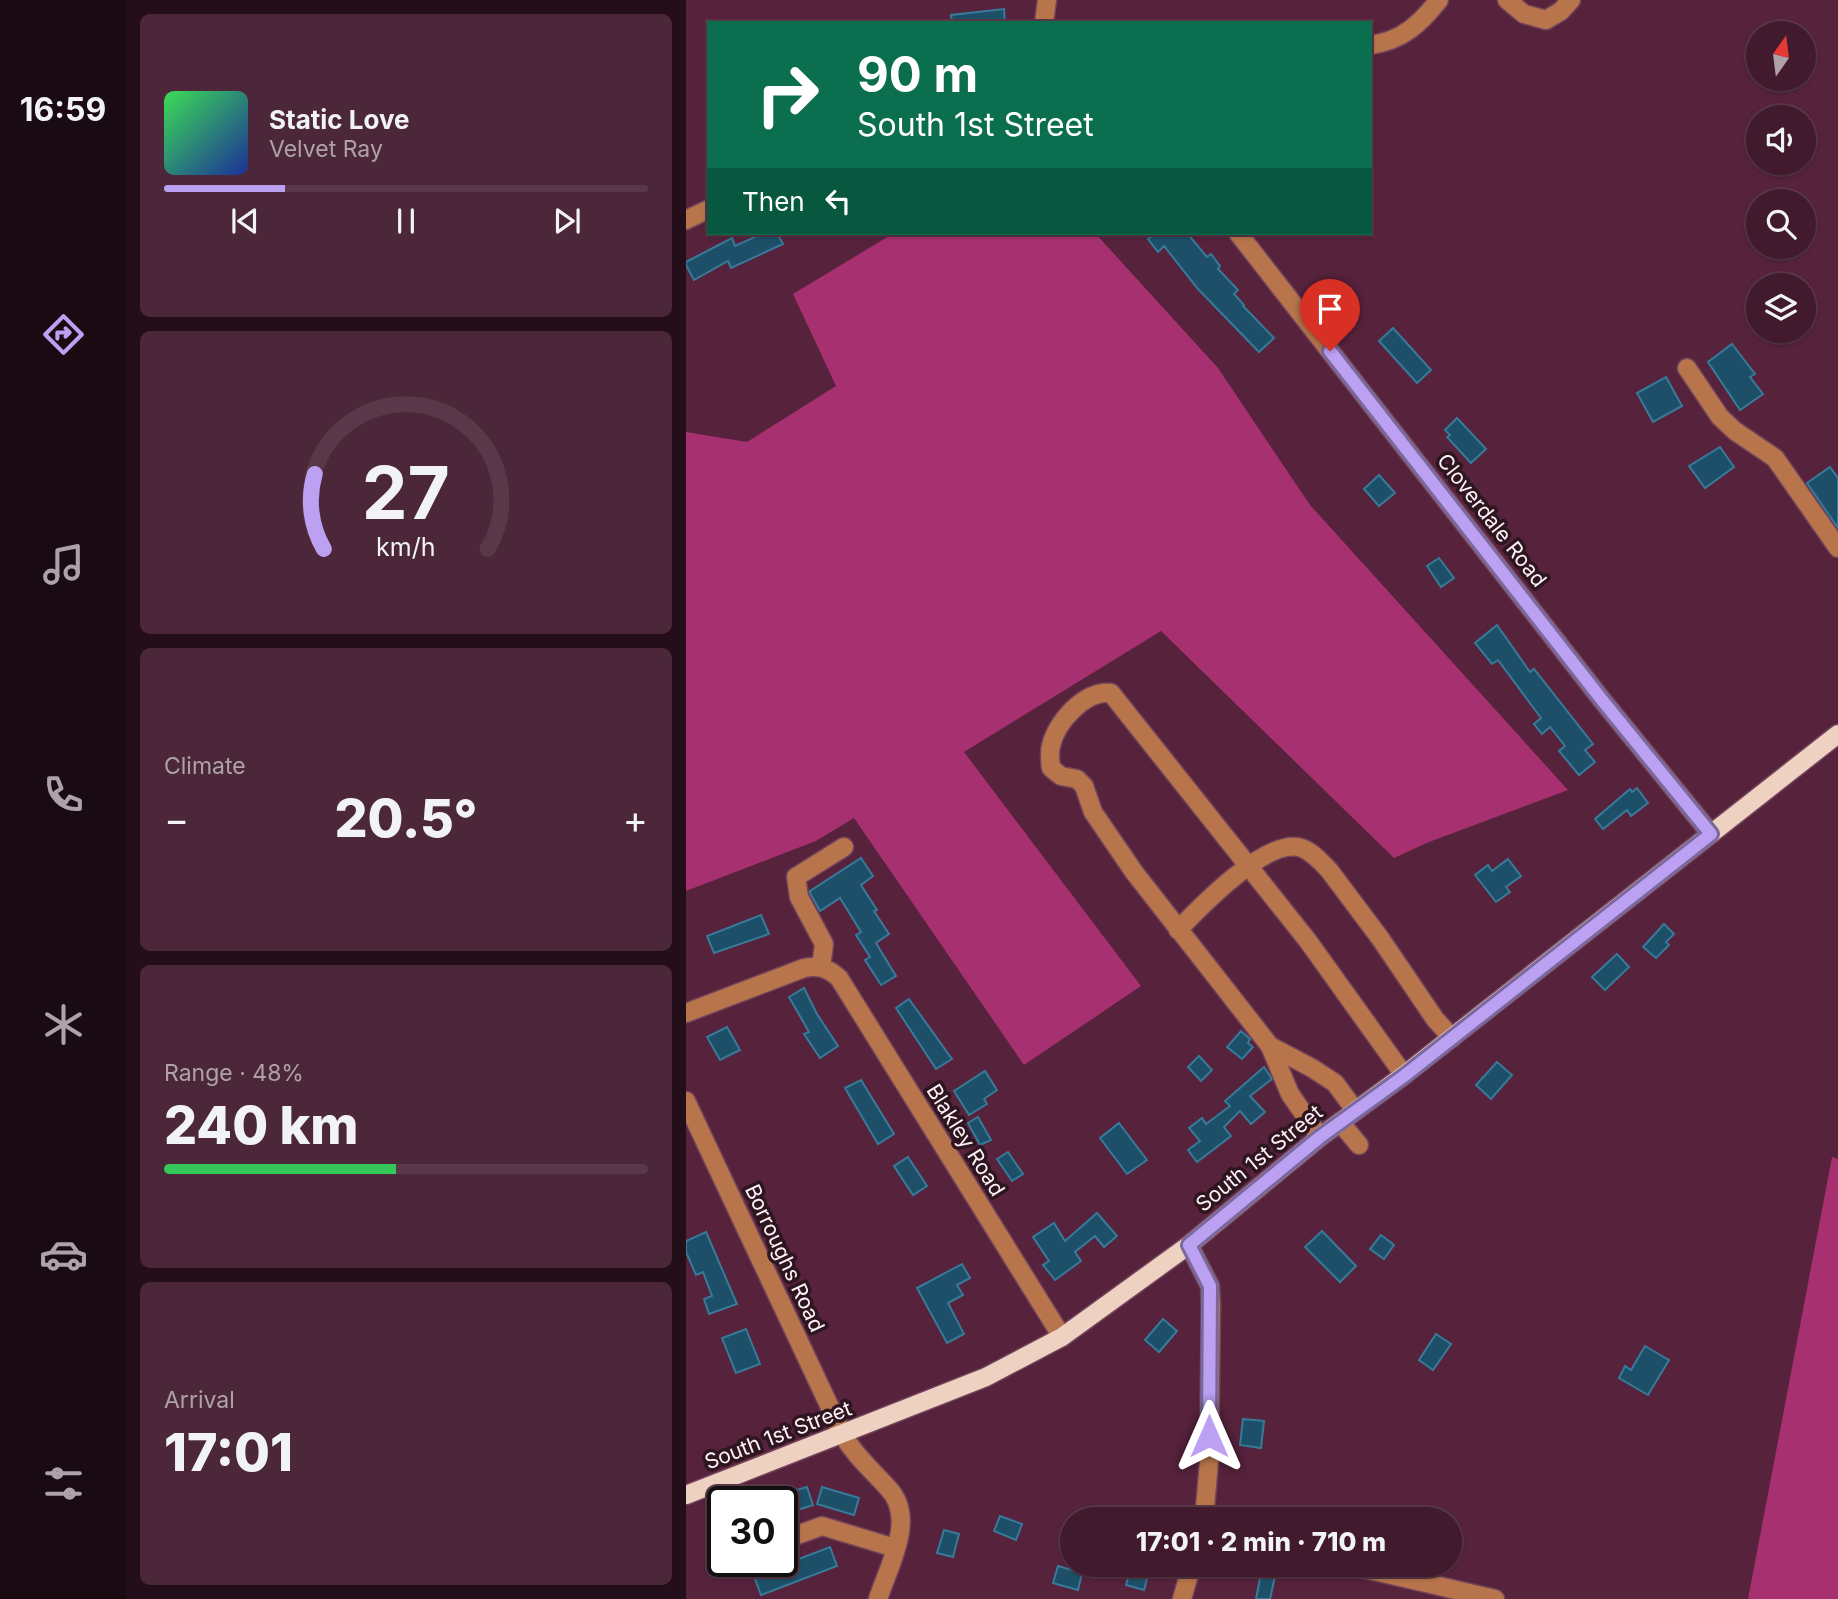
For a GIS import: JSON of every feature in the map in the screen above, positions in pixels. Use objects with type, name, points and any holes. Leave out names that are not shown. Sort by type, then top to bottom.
[{"type":"main road","name":"South 1st Street","points":[[686,1495],[986,1377],[1062,1337],[1189,1245],[1320,1137],[1404,1076],[1838,734]]},
{"type":"street","points":[[1044,21],[1047,0]]},
{"type":"street","points":[[1372,45],[1396,39],[1413,29],[1440,0]]},
{"type":"street","points":[[1507,0],[1524,14],[1546,20],[1562,12],[1571,0]]},
{"type":"street","points":[[686,220],[707,210]]},
{"type":"street","name":"Cloverdale Road","points":[[1240,235],[1602,700],[1711,834]]},
{"type":"street","points":[[1687,368],[1720,417],[1735,431],[1775,458],[1838,548]]},
{"type":"street","points":[[1320,1137],[1290,1094],[1270,1046],[1178,930],[1107,832],[1094,812],[1084,786],[1077,779],[1061,776],[1051,768],[1049,756],[1056,732],[1080,704],[1094,695],[1111,693],[1308,942],[1404,1076]]},
{"type":"street","points":[[686,1013],[804,968],[825,968],[824,944],[799,897],[796,877],[844,847]]},
{"type":"street","points":[[1178,930],[1220,889],[1248,867],[1282,848],[1298,847],[1321,861],[1380,938],[1420,999],[1452,1038]]},
{"type":"street","name":"Blakley Road","points":[[825,968],[839,978],[1062,1337]]},
{"type":"street","points":[[1270,1046],[1335,1083],[1355,1110]]},
{"type":"street","name":"Borroughs Road","points":[[686,1101],[852,1452],[900,1503],[901,1528],[878,1599]]},
{"type":"street","points":[[1340,1122],[1359,1146]]},
{"type":"street","points":[[1189,1245],[1210,1286],[1207,1507]]},
{"type":"street","points":[[798,1535],[822,1526],[895,1548]]},
{"type":"street","points":[[1182,1599],[1188,1577]]},
{"type":"street","points":[[1400,1577],[1495,1599]]},
{"type":"shaded area","points":[[891,235],[1097,235],[1218,368],[1310,505],[1568,790],[1429,842],[1394,858],[1161,631],[964,752],[1141,986],[1024,1065],[854,818],[816,841],[686,891],[686,432],[747,442],[836,386],[793,294]]},
{"type":"shaded area","points":[[1832,1157],[1838,1159],[1838,1599],[1748,1599]]},
{"type":"building","points":[[1004,9],[1005,21],[952,21],[951,15]]},
{"type":"building","points":[[760,235],[778,235],[783,244],[731,268],[728,261],[694,280],[686,262],[732,238],[735,246]]},
{"type":"building","points":[[1154,235],[1189,235],[1207,257],[1211,254],[1220,266],[1218,269],[1238,290],[1234,294],[1243,306],[1274,338],[1259,352],[1198,289],[1164,246],[1158,252],[1148,239]]},
{"type":"building","points":[[1393,328],[1431,370],[1417,383],[1379,341]]},
{"type":"building","points":[[1732,344],[1755,374],[1750,377],[1763,394],[1740,410],[1708,362]]},
{"type":"building","points":[[1666,377],[1682,406],[1653,422],[1637,393]]},
{"type":"building","points":[[1457,418],[1486,449],[1471,463],[1447,437],[1450,435],[1445,430]]},
{"type":"building","points":[[1720,447],[1734,467],[1705,488],[1689,466]]},
{"type":"building","points":[[1830,467],[1838,478],[1838,528],[1807,483]]},
{"type":"building","points":[[1379,475],[1395,493],[1379,506],[1364,489]]},
{"type":"building","points":[[1439,558],[1454,578],[1441,587],[1427,566]]},
{"type":"building","points":[[1497,625],[1530,672],[1534,669],[1593,744],[1585,750],[1595,762],[1579,775],[1559,751],[1565,746],[1550,727],[1542,734],[1534,724],[1541,718],[1498,660],[1492,664],[1475,643]]},
{"type":"building","points":[[1637,788],[1648,803],[1631,816],[1627,810],[1603,829],[1595,819],[1630,789],[1632,792]]},
{"type":"building","points":[[861,858],[873,876],[861,885],[889,934],[876,943],[896,976],[881,985],[865,960],[870,957],[856,935],[861,932],[840,898],[820,911],[810,893]]},
{"type":"building","points":[[1508,859],[1521,876],[1506,887],[1510,892],[1496,902],[1475,875],[1488,865],[1492,871]]},
{"type":"building","points":[[761,915],[769,934],[714,953],[707,936]]},
{"type":"building","points":[[1664,924],[1674,934],[1666,942],[1669,945],[1656,958],[1643,947]]},
{"type":"building","points":[[1617,954],[1629,967],[1605,990],[1592,977]]},
{"type":"building","points":[[804,988],[838,1046],[820,1058],[804,1034],[809,1032],[789,997]]},
{"type":"building","points":[[909,999],[952,1059],[936,1069],[896,1008]]},
{"type":"building","points":[[727,1027],[740,1050],[720,1060],[707,1037]]},
{"type":"building","points":[[1241,1031],[1250,1039],[1248,1043],[1253,1047],[1242,1059],[1227,1047]]},
{"type":"building","points":[[1199,1056],[1212,1070],[1201,1081],[1188,1067]]},
{"type":"building","points":[[1497,1062],[1512,1075],[1491,1099],[1476,1085]]},
{"type":"building","points":[[1264,1067],[1272,1079],[1250,1096],[1265,1112],[1251,1124],[1240,1111],[1224,1127],[1231,1136],[1197,1162],[1188,1150],[1200,1141],[1189,1128],[1202,1118],[1206,1124],[1230,1106],[1225,1101]]},
{"type":"building","points":[[985,1071],[997,1090],[984,1099],[987,1104],[969,1115],[954,1091]]},
{"type":"building","points":[[861,1080],[894,1134],[878,1144],[845,1088]]},
{"type":"building","points":[[978,1117],[991,1140],[980,1145],[968,1123]]},
{"type":"building","points":[[1119,1123],[1147,1160],[1127,1174],[1100,1138]]},
{"type":"building","points":[[1008,1152],[1023,1174],[1012,1181],[997,1159]]},
{"type":"building","points":[[908,1157],[927,1186],[913,1195],[894,1166]]},
{"type":"building","points":[[1097,1213],[1117,1236],[1104,1247],[1095,1236],[1075,1252],[1081,1261],[1055,1280],[1043,1265],[1049,1261],[1033,1237],[1054,1223],[1065,1241]]},
{"type":"building","points":[[1322,1231],[1356,1266],[1340,1282],[1305,1247]]},
{"type":"building","points":[[706,1232],[737,1304],[709,1314],[704,1299],[712,1296],[703,1272],[696,1275],[686,1252],[686,1241]]},
{"type":"building","points":[[1381,1235],[1394,1245],[1384,1259],[1370,1249]]},
{"type":"building","points":[[962,1264],[970,1278],[957,1285],[963,1295],[948,1303],[964,1334],[947,1343],[917,1288]]},
{"type":"building","points":[[1163,1319],[1177,1331],[1159,1352],[1145,1340]]},
{"type":"building","points":[[746,1329],[760,1364],[736,1373],[722,1338]]},
{"type":"building","points":[[1436,1334],[1451,1344],[1433,1370],[1419,1360]]},
{"type":"building","points":[[1645,1346],[1669,1360],[1648,1395],[1619,1378],[1625,1366],[1631,1370]]},
{"type":"building","points":[[1243,1419],[1264,1421],[1261,1448],[1240,1445]]},
{"type":"building","points":[[807,1487],[813,1505],[798,1510],[798,1490]]},
{"type":"building","points":[[822,1487],[859,1498],[854,1515],[817,1504]]},
{"type":"building","points":[[1000,1516],[1022,1524],[1016,1540],[994,1531]]},
{"type":"building","points":[[944,1530],[959,1534],[953,1557],[937,1553]]},
{"type":"building","points":[[830,1547],[837,1566],[761,1595],[754,1577],[798,1577],[798,1559]]},
{"type":"building","points":[[1058,1566],[1060,1577],[1081,1577],[1078,1590],[1053,1583]]},
{"type":"building","points":[[1128,1577],[1148,1577],[1144,1590],[1126,1585]]},
{"type":"building","points":[[1260,1577],[1275,1577],[1270,1599],[1256,1599]]},
{"type":"route","points":[[1209,1436],[1210,1286],[1189,1245],[1320,1137],[1404,1076],[1711,834],[1602,700],[1330,351]]}]
